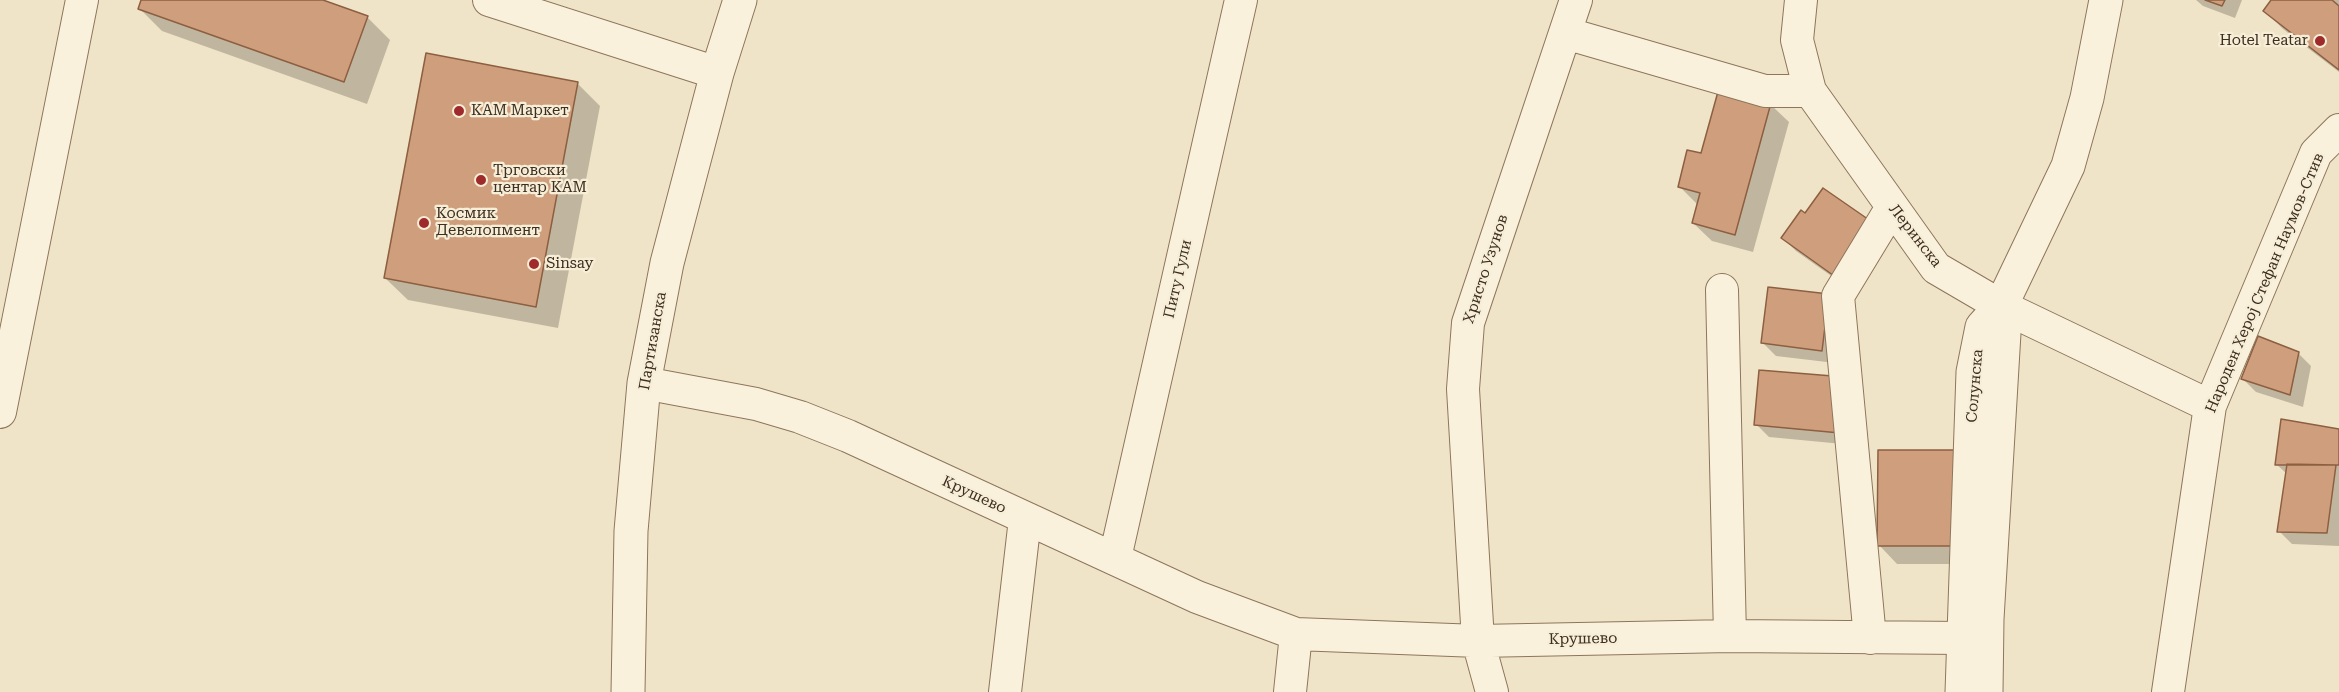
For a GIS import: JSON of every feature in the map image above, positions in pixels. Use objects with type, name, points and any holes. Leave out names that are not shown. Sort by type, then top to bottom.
[{"type":"street","points":[[0,412],[82,0]]},
{"type":"street","points":[[489,0],[717,73]]},
{"type":"street","name":"Партизанска","points":[[628,692],[631,531],[644,383],[667,263],[717,73],[740,0]]},
{"type":"street","name":"Питу Гули","points":[[1115,558],[1241,0]]},
{"type":"street","name":"Христо Узунов","points":[[1492,692],[1478,641],[1463,389],[1467,324],[1576,0]]},
{"type":"street","name":"Леринска","points":[[1801,0],[1797,40],[1810,91],[1936,268],[2001,306],[2210,406]]},
{"type":"street","name":"Солунска","points":[[1962,692],[1973,372],[1982,327],[2001,306],[2068,166],[2087,98],[2106,0]]},
{"type":"street","points":[[1565,33],[1765,91],[1810,91]]},
{"type":"street","name":"Народен Херој Стефан Наумов-Стив","points":[[2168,692],[2210,406],[2316,153],[2339,130]]},
{"type":"street","points":[[1870,638],[1838,296],[1892,207]]},
{"type":"street","points":[[1722,290],[1730,636]]},
{"type":"street","points":[[1986,692],[1987,619],[2004,333],[2001,306]]},
{"type":"street","name":"Крушево","points":[[644,383],[756,404],[800,417],[848,436],[1197,597],[1296,634],[1478,641],[1730,636],[1964,638]]},
{"type":"street","points":[[1005,692],[1025,519]]},
{"type":"street","points":[[1290,692],[1296,634]]},
{"type":"building","points":[[141,0],[323,0],[368,16],[344,82],[138,9]]},
{"type":"building","points":[[2205,0],[2225,0],[2222,6]]},
{"type":"building","name":"Hotel Teatar","points":[[2271,0],[2332,0],[2339,6],[2339,70],[2263,11]]},
{"type":"building","name":"Трговски центар КАМ","points":[[426,53],[578,82],[536,307],[384,278]]},
{"type":"building","points":[[1719,88],[1771,103],[1735,235],[1692,223],[1700,193],[1678,187],[1687,150],[1701,153]]},
{"type":"building","points":[[1823,188],[1875,224],[1837,278],[1781,238],[1801,210],[1805,213]]},
{"type":"building","points":[[1768,287],[1829,294],[1822,351],[1761,343]]},
{"type":"building","points":[[2258,336],[2299,352],[2290,395],[2241,379]]},
{"type":"building","points":[[1759,370],[1845,377],[1840,433],[1754,425]]},
{"type":"building","points":[[2281,419],[2339,429],[2339,465],[2275,465]]},
{"type":"building","points":[[1878,450],[1961,450],[1960,546],[1877,546]]},
{"type":"building","points":[[2287,464],[2336,465],[2327,533],[2277,532]]},
{"type":"place","name":"Hotel Teatar","points":[[2320,41]]},
{"type":"place","name":"КАМ Маркет","points":[[459,111]]},
{"type":"place","name":"Трговски центар КАМ","points":[[481,180]]},
{"type":"place","name":"Космик Девелопмент","points":[[424,223]]},
{"type":"place","name":"Sinsay","points":[[534,264]]}]
